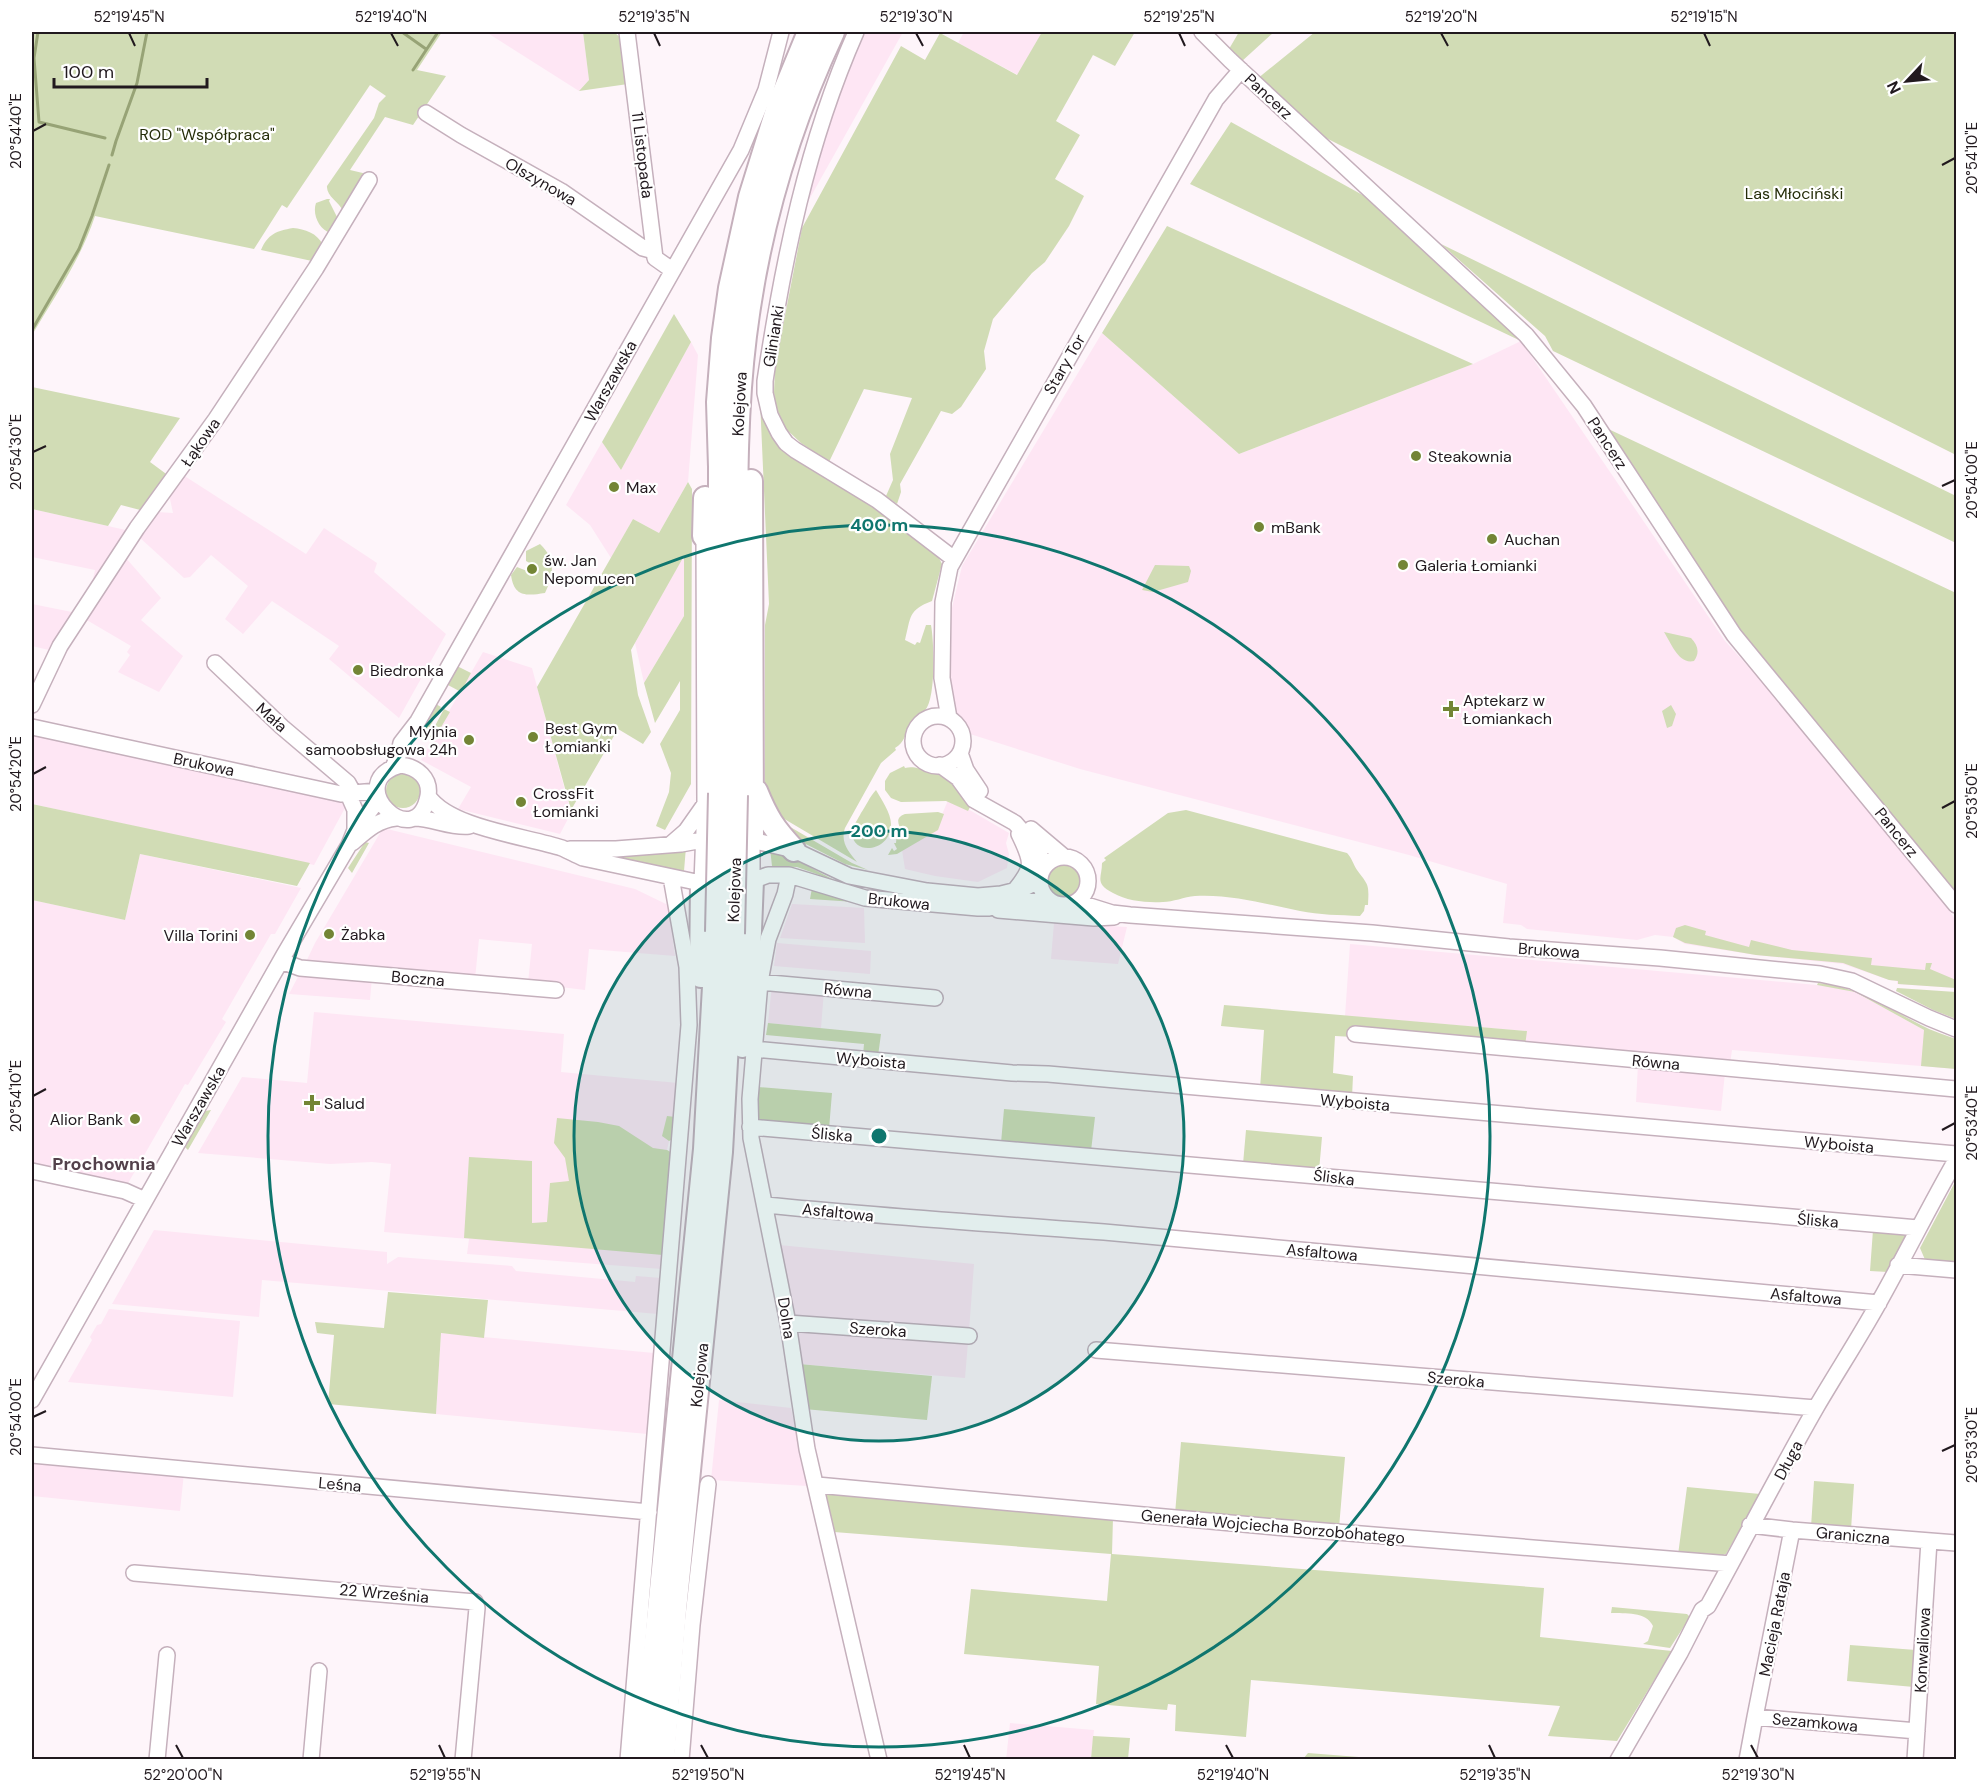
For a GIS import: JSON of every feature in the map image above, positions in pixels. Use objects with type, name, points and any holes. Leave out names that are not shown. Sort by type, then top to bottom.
[{"type":"highway","name":"Kolejowa","points":[[728,794],[718,402],[723,338],[730,288],[750,197],[778,107],[809,32]]},
{"type":"highway","name":"Kolejowa","points":[[644,1760],[695,1330],[721,1152],[738,414],[746,329],[766,219],[796,121],[832,32]]},
{"type":"highway","points":[[704,536],[707,465],[718,402]]},
{"type":"highway","points":[[728,794],[752,839]]},
{"type":"highway","points":[[728,794],[766,816],[774,829],[794,850]]},
{"type":"highway","points":[[695,1330],[716,1289],[728,1222],[748,973],[752,880]]},
{"type":"highway","points":[[695,1330],[683,1294],[684,1224],[701,996],[702,883]]},
{"type":"highway","name":"Kolejowa","points":[[663,1760],[695,1330]]},
{"type":"street","name":"11 Listopada","points":[[627,32],[654,251]]},
{"type":"street","name":"Warszawska","points":[[393,767],[398,758],[401,743],[418,721],[748,137],[766,90],[782,32]]},
{"type":"street","name":"Glinianki","points":[[856,32],[819,127],[793,221],[765,381],[767,405],[779,433],[795,450],[877,500],[954,559]]},
{"type":"street","name":"Pancerz","points":[[1202,32],[1527,335],[1584,406],[1734,634],[1956,905]]},
{"type":"street","name":"Stary Tor","points":[[949,718],[942,678],[944,594],[950,567],[1216,99],[1241,70]]},
{"type":"street","name":"Olszynowa","points":[[426,113],[561,190],[643,248],[654,251]]},
{"type":"street","name":"Łąkowa","points":[[32,705],[60,646],[137,528],[216,419],[316,268],[369,180]]},
{"type":"street","points":[[654,251],[655,258],[672,270]]},
{"type":"street","points":[[473,825],[460,826],[427,818],[405,820],[396,818],[387,812],[378,795],[382,776],[393,767],[401,765],[415,768],[426,779],[428,796],[434,805],[473,825],[564,849],[583,858],[702,883],[705,840],[728,794],[704,536]]},
{"type":"street","name":"Mała","points":[[215,663],[282,727],[348,783],[351,794]]},
{"type":"street","name":"Stary Tor","points":[[929,717],[942,678]]},
{"type":"street","points":[[929,717],[949,718],[959,727],[962,735],[963,744],[960,753],[949,763],[930,764],[921,759],[913,745],[913,736],[917,727],[929,717]]},
{"type":"street","name":"Warszawska","points":[[415,768],[410,753],[418,721]]},
{"type":"street","name":"Brukowa","points":[[32,727],[351,794],[378,795]]},
{"type":"street","points":[[960,753],[970,777],[997,812]]},
{"type":"street","points":[[940,765],[958,778],[974,800],[1029,828],[1063,856]]},
{"type":"street","name":"Warszawska","points":[[351,794],[355,808],[355,830]]},
{"type":"street","points":[[671,844],[728,794]]},
{"type":"street","name":"Warszawska","points":[[32,1400],[281,961],[350,845],[355,830],[378,795]]},
{"type":"street","points":[[414,818],[421,811],[428,796]]},
{"type":"street","name":"Warszawska","points":[[350,845],[377,822],[396,818]]},
{"type":"street","points":[[1012,821],[1029,836],[1036,847],[1042,873],[1043,893],[1048,900],[1060,905],[1077,902],[1083,897],[1088,886],[1087,872],[1074,858],[1063,856],[1055,858],[1042,873]]},
{"type":"street","points":[[1012,821],[1028,853],[1030,867],[1027,875],[1014,891]]},
{"type":"street","points":[[752,839],[752,880]]},
{"type":"street","name":"Brukowa","points":[[705,840],[752,839],[794,850],[849,876],[927,891],[978,896],[1001,894],[1025,888],[1042,873]]},
{"type":"street","points":[[564,849],[604,850],[705,840]]},
{"type":"street","name":"Brukowa","points":[[702,883],[728,887],[768,875],[789,875],[803,877],[865,898],[989,908],[1017,902],[1048,900]]},
{"type":"street","name":"Dolna","points":[[789,875],[783,900],[768,939],[760,982],[750,1099],[750,1127],[788,1323],[799,1407],[879,1760]]},
{"type":"street","points":[[628,1760],[690,1006],[687,967],[671,877]]},
{"type":"street","name":"Brukowa","points":[[1088,886],[1102,899],[1130,915]]},
{"type":"street","name":"Brukowa","points":[[1077,902],[1112,913],[1130,915],[1372,933],[1820,974],[1852,981],[1956,1029]]},
{"type":"street","points":[[989,908],[1012,912],[1094,918],[1130,915]]},
{"type":"street","name":"Boczna","points":[[281,961],[300,968],[556,990]]},
{"type":"street","name":"Równa","points":[[760,982],[935,998]]},
{"type":"street","name":"Równa","points":[[1355,1034],[1956,1089]]},
{"type":"street","name":"Wyboista","points":[[754,1049],[1956,1154]]},
{"type":"street","name":"Śliska","points":[[750,1127],[1918,1228]]},
{"type":"street","name":"Długa","points":[[1618,1760],[1680,1653],[1702,1610],[1708,1606],[1750,1525],[1816,1408],[1879,1303],[1956,1160]]},
{"type":"street","points":[[32,1171],[125,1191],[145,1200]]},
{"type":"street","name":"Asfaltowa","points":[[765,1205],[921,1220],[988,1225],[1010,1224],[1104,1232],[1879,1303]]},
{"type":"street","points":[[1898,1265],[1956,1270]]},
{"type":"street","name":"Szeroka","points":[[788,1323],[969,1336]]},
{"type":"street","name":"Szeroka","points":[[1096,1350],[1816,1408]]},
{"type":"street","name":"Leśna","points":[[32,1455],[649,1512]]},
{"type":"street","points":[[681,1760],[692,1625],[708,1484]]},
{"type":"street","name":"Generała Wojciecha Borzobohatego","points":[[817,1485],[1275,1527],[1731,1564]]},
{"type":"street","name":"Graniczna","points":[[1750,1525],[1956,1544]]},
{"type":"street","name":"Macieja Rataja","points":[[1755,1718],[1792,1530]]},
{"type":"street","name":"Konwaliowa","points":[[1915,1760],[1929,1541]]},
{"type":"street","name":"22 Września","points":[[134,1573],[475,1602],[477,1608],[463,1760]]},
{"type":"street","points":[[158,1760],[167,1654]]},
{"type":"street","points":[[311,1760],[319,1671]]},
{"type":"street","name":"Sezamkowa","points":[[1748,1760],[1755,1718],[1917,1731]]},
{"type":"shaded area","points":[[486,32],[583,32],[589,80],[579,91]]},
{"type":"shaded area","points":[[866,32],[903,32],[801,214],[810,179],[840,91]]},
{"type":"shaded area","points":[[964,32],[1042,32],[1018,75],[958,43]]},
{"type":"shaded area","points":[[1102,333],[1239,454],[1473,364],[1521,341],[1725,641],[1817,742],[1939,895],[1956,921],[1956,988],[1897,984],[1897,981],[1843,964],[1756,955],[1685,944],[1673,937],[1655,935],[1637,940],[1527,929],[1521,925],[1503,923],[1507,884],[1409,855],[1080,769],[970,734],[949,708],[951,612],[962,566]]},
{"type":"shaded area","points":[[691,342],[698,355],[688,482],[659,533],[633,519],[611,558],[590,525],[566,505],[602,442],[621,470]]},
{"type":"shaded area","points":[[183,475],[306,554],[324,528],[377,563],[374,572],[446,634],[399,718],[329,659],[339,646],[272,601],[243,634],[225,619],[248,586],[211,555],[190,577],[184,578],[139,537],[157,512],[173,513],[169,494]]},
{"type":"shaded area","points":[[32,509],[130,531],[98,581],[93,579],[95,570],[32,557]]},
{"type":"shaded area","points":[[684,555],[684,616],[644,683],[635,643]]},
{"type":"shaded area","points":[[125,557],[161,598],[141,620],[183,656],[159,692],[118,672],[130,655],[127,652],[131,646],[85,619]]},
{"type":"shaded area","points":[[32,604],[77,613],[58,635],[49,650],[32,646]]},
{"type":"shaded area","points":[[483,652],[532,668],[571,813],[560,834],[458,809],[471,787],[421,760]]},
{"type":"shaded area","points":[[33,734],[342,800],[345,808],[314,865],[32,804]]},
{"type":"shaded area","points":[[949,798],[1009,833],[1006,843],[1009,854],[1007,868],[978,882],[905,869],[902,850],[938,824]]},
{"type":"shaded area","points":[[383,828],[635,889],[668,905],[675,956],[589,949],[585,990],[528,983],[532,944],[479,939],[475,979],[305,964]]},
{"type":"shaded area","points":[[140,854],[301,888],[275,934],[271,934],[222,1019],[226,1022],[188,1085],[185,1084],[127,1185],[32,1164],[32,900],[125,920]]},
{"type":"shaded area","points":[[792,904],[864,908],[865,943],[780,938]]},
{"type":"shaded area","points":[[1054,923],[1127,927],[1118,964],[1051,959]]},
{"type":"shaded area","points":[[777,943],[871,951],[870,974],[774,966]]},
{"type":"shaded area","points":[[1350,944],[1828,986],[1855,992],[1924,1030],[1956,1069],[1732,1050],[1730,1064],[1525,1046],[1526,1031],[1345,1016]]},
{"type":"shaded area","points":[[301,971],[372,977],[370,1000],[289,994]]},
{"type":"shaded area","points":[[772,985],[824,990],[821,1028],[768,1023]]},
{"type":"shaded area","points":[[314,1012],[564,1034],[561,1072],[678,1083],[673,1139],[669,1141],[667,1150],[672,1153],[662,1269],[467,1254],[469,1239],[384,1232],[391,1164],[372,1162],[330,1164],[198,1153],[242,1077],[307,1083]]},
{"type":"shaded area","points":[[1638,1064],[1725,1073],[1721,1111],[1636,1102]]},
{"type":"shaded area","points":[[154,1230],[387,1252],[387,1264],[398,1257],[512,1266],[516,1271],[635,1282],[636,1276],[661,1278],[658,1314],[262,1280],[259,1317],[112,1304]]},
{"type":"shaded area","points":[[779,1245],[974,1264],[969,1331],[799,1319],[790,1310]]},
{"type":"shaded area","points":[[109,1309],[240,1321],[233,1397],[68,1382],[92,1340],[90,1337],[97,1325],[101,1324]]},
{"type":"shaded area","points":[[799,1327],[968,1342],[965,1378],[799,1364],[794,1332]]},
{"type":"shaded area","points":[[441,1333],[654,1353],[647,1434],[436,1414]]},
{"type":"shaded area","points":[[719,1400],[791,1408],[807,1486],[711,1480]]},
{"type":"shaded area","points":[[32,1459],[184,1473],[180,1511],[32,1496]]},
{"type":"shaded area","points":[[1010,1723],[1094,1730],[1091,1759],[1006,1760]]},
{"type":"green space","name":"ROD \"Współpraca\"","points":[[32,32],[442,32],[417,70],[446,76],[413,125],[385,117],[350,170],[367,174],[343,211],[327,190],[327,186],[374,118],[379,103],[386,96],[370,85],[287,208],[282,205],[254,249],[95,216],[75,262],[32,335]]},
{"type":"green space","points":[[583,32],[614,32],[623,40],[628,84],[579,91],[589,80]]},
{"type":"green space","points":[[1042,32],[1135,32],[1115,66],[1093,55],[1056,121],[1080,135],[1055,179],[1084,196],[1069,226],[1045,262],[1032,273],[993,319],[984,351],[986,369],[961,407],[952,414],[941,411],[900,484],[901,492],[897,504],[886,496],[893,480],[890,454],[912,398],[864,389],[829,462],[801,443],[786,429],[775,405],[775,367],[802,228],[901,46],[925,60],[940,33],[1017,75]]},
{"type":"green space","points":[[1239,32],[1274,32],[1241,62],[1229,49]]},
{"type":"green space","name":"Las Młociński","points":[[1315,32],[1956,32],[1956,455],[1320,135],[1257,79]]},
{"type":"green space","points":[[1231,122],[1368,198],[1521,341],[1190,184]]},
{"type":"green space","points":[[330,199],[338,219],[331,233],[323,229],[315,212],[316,203]]},
{"type":"green space","points":[[1167,226],[1473,364],[1239,454],[1102,333]]},
{"type":"green space","points":[[293,228],[310,232],[323,245],[312,261],[261,250],[273,234]]},
{"type":"green space","points":[[1441,244],[1956,496],[1956,543],[1553,351],[1545,336]]},
{"type":"green space","points":[[674,314],[691,342],[621,470],[602,442]]},
{"type":"green space","points":[[32,387],[180,418],[150,462],[169,476],[144,511],[121,505],[108,526],[32,509]]},
{"type":"green space","points":[[760,400],[772,430],[870,501],[938,556],[942,564],[932,601],[914,611],[905,640],[915,645],[917,642],[920,643],[926,625],[931,625],[933,668],[929,702],[926,709],[912,723],[903,740],[895,748],[896,750],[881,763],[845,828],[844,843],[857,862],[781,817],[777,817],[765,786],[765,625],[769,604]]},
{"type":"green space","points":[[1602,426],[1956,593],[1956,900],[1742,640]]},
{"type":"green space","points":[[688,482],[692,489],[691,784],[665,830],[656,826],[669,792],[671,773],[660,744],[680,710],[680,681],[655,723],[644,683],[684,616],[684,556],[631,650],[638,695],[651,732],[643,744],[618,729],[571,810],[537,687],[633,519],[659,533]]},
{"type":"green space","points":[[540,544],[551,561],[552,573],[548,586],[545,593],[532,595],[522,593],[515,588],[511,575],[517,567],[535,572],[535,566],[526,561],[526,551]]},
{"type":"green space","points":[[1155,565],[1189,566],[1191,571],[1188,582],[1153,592],[1142,590]]},
{"type":"green space","points":[[1664,632],[1691,638],[1697,649],[1694,661],[1684,660]]},
{"type":"green space","points":[[457,666],[471,673],[461,692],[448,685],[447,682]]},
{"type":"green space","points":[[436,704],[441,707],[424,737],[421,733]]},
{"type":"green space","points":[[1671,705],[1676,714],[1672,726],[1667,728],[1662,711]]},
{"type":"green space","points":[[444,709],[450,712],[433,741],[428,739]]},
{"type":"green space","points":[[904,766],[937,774],[949,781],[970,807],[968,811],[946,801],[901,802],[891,798],[885,790],[885,781],[890,773]]},
{"type":"green space","points":[[403,774],[415,779],[420,791],[415,803],[403,808],[391,803],[386,791],[391,779]]},
{"type":"green space","points":[[876,790],[889,815],[891,824],[889,834],[878,846],[863,847],[853,838],[853,830]]},
{"type":"green space","points":[[32,804],[310,863],[297,886],[140,854],[125,920],[32,900]]},
{"type":"green space","points":[[1186,810],[1347,853],[1367,886],[1368,905],[1365,905],[1360,916],[1307,912],[1248,900],[1208,896],[1195,896],[1167,902],[1144,902],[1119,896],[1103,886],[1100,880],[1102,863],[1106,860],[1104,858],[1168,813]]},
{"type":"green space","points":[[938,812],[944,814],[938,830],[897,854],[888,855],[892,848],[894,851],[897,849],[894,843],[896,843],[897,832],[900,833],[898,820],[901,816]]},
{"type":"green space","points":[[780,821],[868,870],[845,864],[794,838]]},
{"type":"green space","points":[[365,842],[369,843],[352,873],[348,868]]},
{"type":"green space","points":[[686,847],[684,871],[596,854]]},
{"type":"green space","points":[[770,848],[836,881],[797,867],[772,866]]},
{"type":"green space","points":[[1064,862],[1076,868],[1082,880],[1076,892],[1064,898],[1052,892],[1046,880],[1052,868]]},
{"type":"green space","points":[[812,888],[855,902],[810,899]]},
{"type":"green space","points":[[1685,925],[1706,931],[1705,935],[1749,947],[1751,940],[1792,950],[1872,958],[1871,965],[1925,970],[1926,963],[1932,963],[1930,969],[1956,980],[1956,988],[1898,984],[1898,981],[1889,980],[1843,963],[1756,955],[1685,943],[1673,937],[1676,928]]},
{"type":"green space","points":[[1818,983],[1846,988],[1859,993],[1925,1027],[1956,1039],[1956,1069],[1921,1066],[1924,1030],[1855,992],[1817,985]]},
{"type":"green space","points":[[1897,988],[1956,992],[1956,1019],[1896,991]]},
{"type":"green space","points":[[1224,1005],[1527,1031],[1525,1046],[1335,1036],[1333,1073],[1353,1076],[1352,1097],[1260,1089],[1264,1030],[1221,1026]]},
{"type":"green space","points":[[768,1023],[881,1034],[878,1056],[863,1055],[864,1044],[766,1035]]},
{"type":"green space","points":[[758,1087],[832,1093],[829,1129],[758,1123]]},
{"type":"green space","points":[[1004,1109],[1095,1117],[1091,1151],[1001,1143]]},
{"type":"green space","points":[[211,1110],[188,1150],[185,1147],[205,1111]]},
{"type":"green space","points":[[667,1116],[675,1117],[673,1139],[669,1141],[662,1136]]},
{"type":"green space","points":[[557,1118],[619,1126],[653,1148],[672,1153],[663,1255],[464,1238],[469,1157],[532,1161],[532,1223],[547,1222],[550,1183],[569,1181],[565,1158],[554,1143]]},
{"type":"green space","points":[[1246,1130],[1322,1137],[1319,1171],[1243,1164]]},
{"type":"green space","points":[[1956,1180],[1956,1264],[1926,1262],[1920,1248]]},
{"type":"green space","points":[[1873,1230],[1908,1232],[1888,1272],[1870,1271]]},
{"type":"green space","points":[[388,1292],[488,1300],[484,1338],[441,1333],[436,1414],[328,1404],[334,1335],[317,1333],[315,1322],[384,1328]]},
{"type":"green space","points":[[799,1364],[932,1376],[927,1420],[804,1409]]},
{"type":"green space","points":[[1181,1442],[1345,1457],[1339,1528],[1175,1514]]},
{"type":"green space","points":[[1814,1481],[1854,1484],[1851,1530],[1811,1527]]},
{"type":"green space","points":[[1687,1487],[1760,1494],[1726,1554],[1717,1557],[1678,1555]]},
{"type":"green space","points":[[824,1489],[1113,1518],[1112,1554],[1544,1588],[1540,1637],[1672,1651],[1617,1741],[1548,1736],[1560,1706],[1251,1680],[1246,1737],[1175,1731],[1176,1705],[1168,1704],[1167,1710],[1096,1704],[1099,1666],[964,1654],[971,1589],[1107,1601],[1111,1554],[834,1532]]},
{"type":"green space","points":[[1612,1607],[1687,1614],[1690,1617],[1670,1648],[1643,1644],[1648,1641],[1653,1626],[1650,1621],[1635,1614],[1611,1613]]},
{"type":"green space","points":[[1850,1645],[1916,1650],[1914,1687],[1847,1681]]},
{"type":"green space","points":[[1093,1736],[1130,1738],[1128,1759],[1091,1759]]},
{"type":"green space","points":[[1308,1753],[1384,1759],[1303,1759]]},
{"type":"waterway","points":[[38,32],[34,58],[39,122],[105,138]]},
{"type":"waterway","points":[[116,141],[137,83],[147,32]]},
{"type":"waterway","points":[[402,32],[426,49]]},
{"type":"waterway","points":[[413,70],[438,32]]},
{"type":"waterway","points":[[112,155],[116,141]]},
{"type":"waterway","points":[[32,330],[79,249],[109,165]]},
{"type":"place","name":"Steakownia","points":[[1416,456]]},
{"type":"place","name":"Max","points":[[614,487]]},
{"type":"place","name":"mBank","points":[[1259,527]]},
{"type":"place","name":"Auchan","points":[[1492,539]]},
{"type":"place","name":"Galeria Łomianki","points":[[1403,565]]},
{"type":"place","name":"św. Jan Nepomucen","points":[[532,569]]},
{"type":"place","name":"Biedronka","points":[[358,670]]},
{"type":"place","name":"Aptekarz w Łomiankach","points":[[1451,709]]},
{"type":"place","name":"Best Gym Łomianki","points":[[533,737]]},
{"type":"place","name":"Myjnia samoobsługowa 24h","points":[[469,740]]},
{"type":"place","name":"CrossFit Łomianki","points":[[521,802]]},
{"type":"place","name":"Żabka","points":[[329,934]]},
{"type":"place","name":"Villa Torini","points":[[250,935]]},
{"type":"place","name":"Salud","points":[[312,1103]]},
{"type":"place","name":"Alior Bank","points":[[135,1119]]},
{"type":"district","name":"Prochownia","points":[[104,1164]]}]
